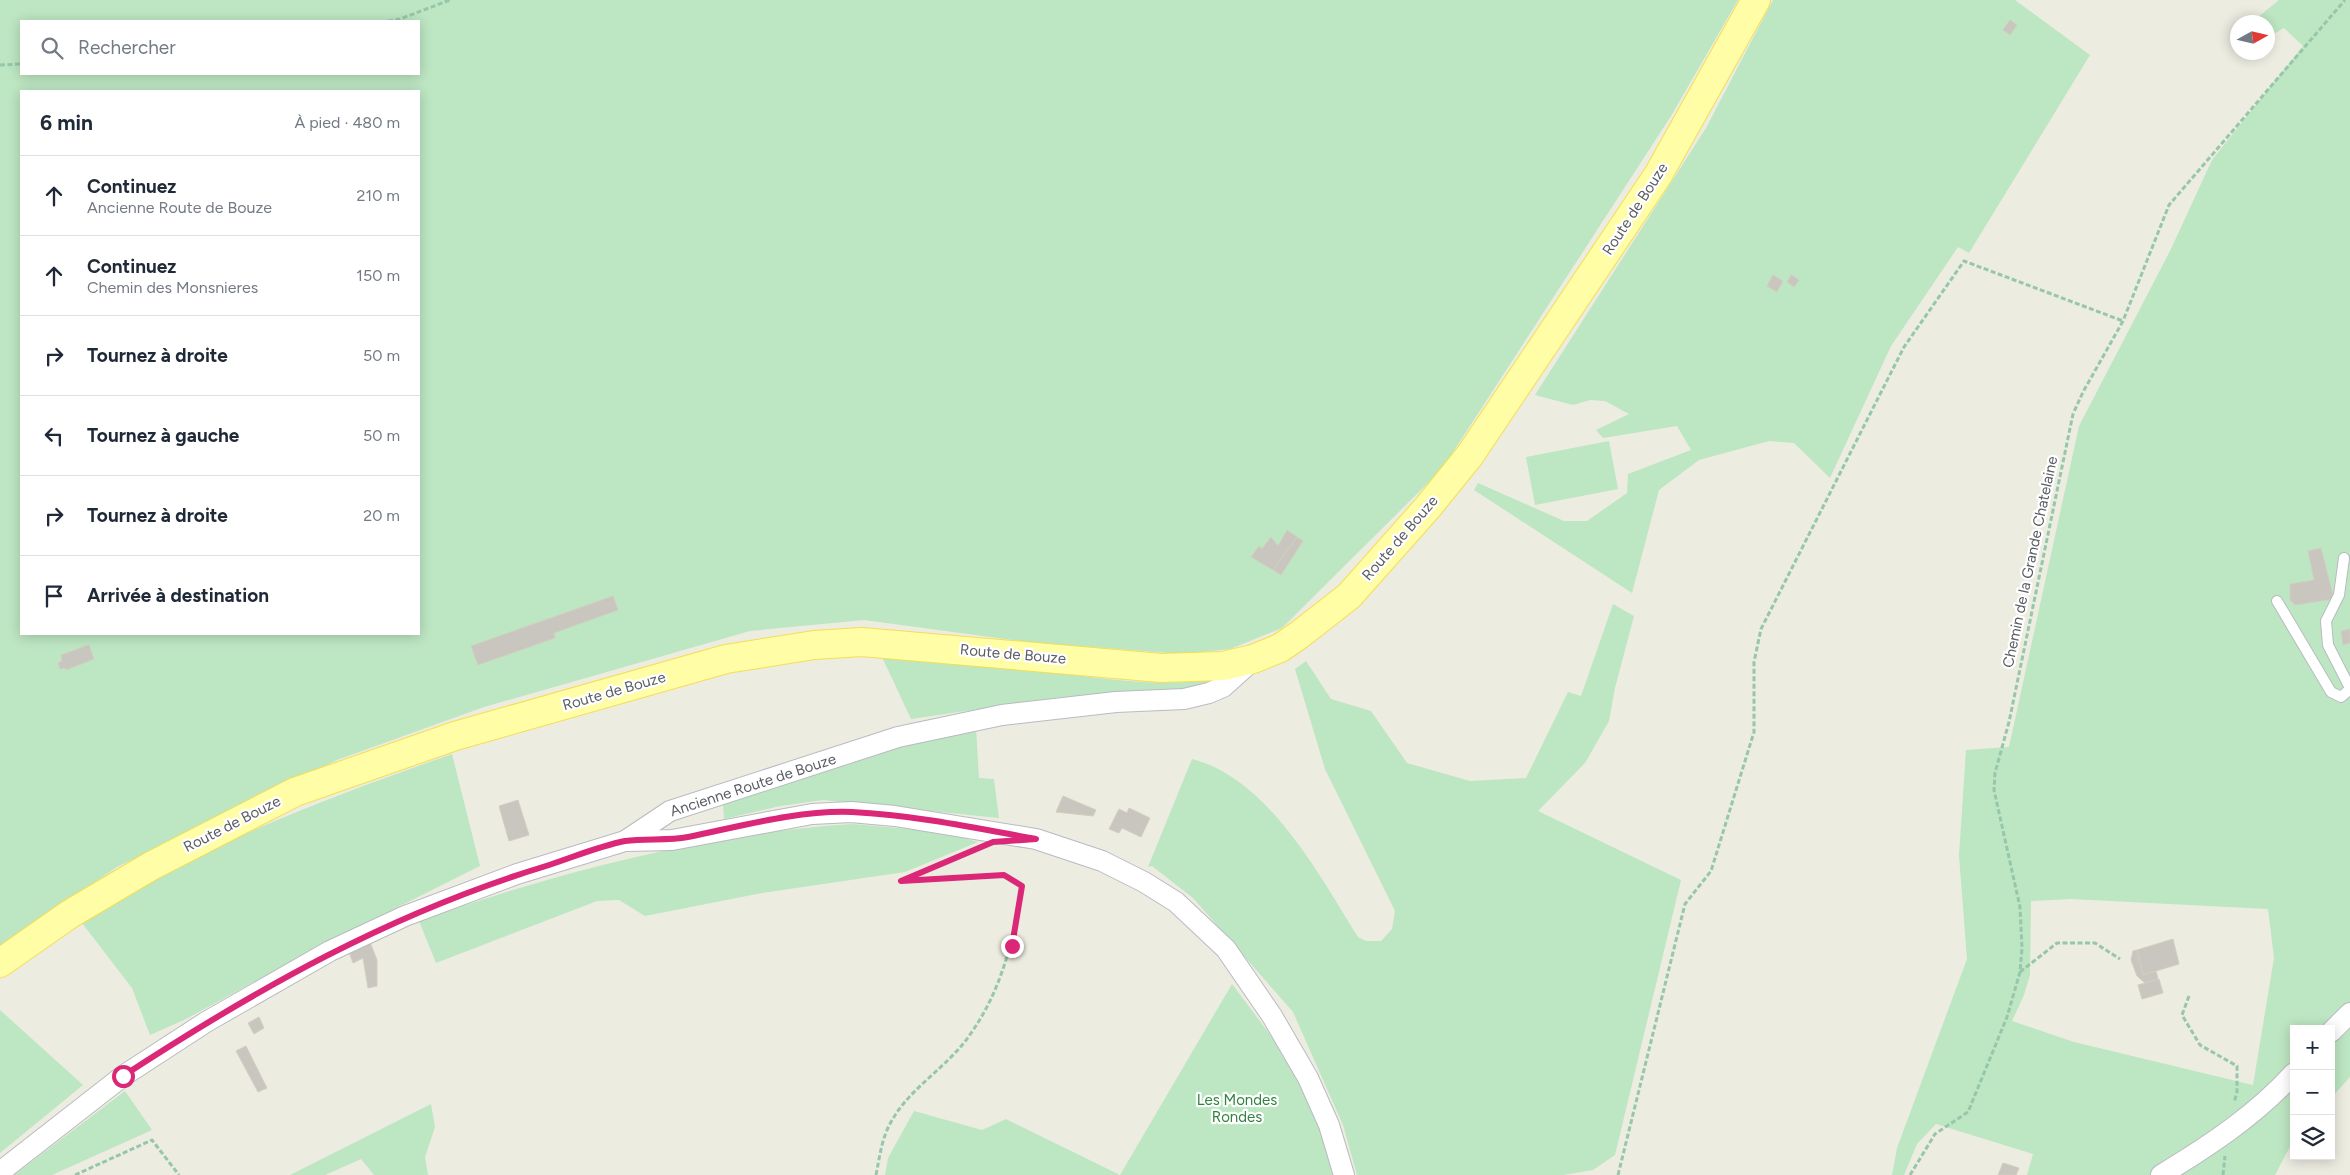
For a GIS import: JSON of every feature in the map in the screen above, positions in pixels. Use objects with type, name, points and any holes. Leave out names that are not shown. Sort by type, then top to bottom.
[{"type":"main road","name":"Route de Bouze","points":[[0,963],[70,914],[151,866],[295,792],[455,736],[726,659],[814,645],[862,642],[1161,668],[1222,666],[1254,659],[1293,640],[1349,596],[1470,455],[1658,176],[1756,0]]},
{"type":"street","name":"Ancienne Route de Bouze","points":[[0,1172],[123,1076],[206,1022],[330,951],[405,916],[477,889],[625,841],[670,811],[898,737],[1002,715],[1116,702],[1184,699],[1209,693],[1223,687],[1254,659]]},
{"type":"street","points":[[625,841],[672,840],[812,814],[851,812],[895,816],[1036,839],[1102,861],[1144,882],[1176,902],[1226,949],[1272,1016],[1308,1078],[1329,1125],[1344,1175]]},
{"type":"street","points":[[2335,1028],[2350,1013]]},
{"type":"street","points":[[2161,1175],[2227,1134],[2290,1077]]},
{"type":"lane","points":[[2277,601],[2331,692],[2341,697],[2350,688],[2328,645],[2326,621],[2339,595],[2344,558]]},
{"type":"path","points":[[394,20],[450,0]]},
{"type":"path","name":"Chemin de la Grande Chatelaine","points":[[1910,1175],[1935,1134],[1968,1112],[2008,1017],[2020,972],[2022,948],[2020,906],[1995,796],[1995,773],[2009,722],[2073,414],[2083,392],[2123,321],[2169,205],[2345,0]]},
{"type":"path","points":[[0,65],[20,64]]},
{"type":"path","points":[[1618,1175],[1685,904],[1711,871],[1754,732],[1754,662],[1761,629],[1904,347],[1964,261],[2123,321]]},
{"type":"path","points":[[876,1175],[881,1146],[900,1107],[944,1065],[969,1036],[996,990],[1012,946],[1022,886],[1004,875],[901,881],[985,845]]},
{"type":"path","points":[[2020,972],[2057,943],[2096,943],[2120,959]]},
{"type":"path","points":[[2189,996],[2182,1015],[2200,1045],[2236,1066],[2237,1092],[2227,1134]]},
{"type":"path","points":[[75,1175],[152,1140],[179,1175]]},
{"type":"green space","points":[[0,0],[1738,0],[1671,116],[1442,469],[1282,628],[1230,649],[1182,654],[1027,642],[864,620],[750,631],[484,707],[337,760],[117,867],[0,946]]},
{"type":"green space","points":[[1773,0],[2015,0],[2090,55],[1969,253],[1958,247],[1891,346],[1830,478],[1794,443],[1769,441],[1699,460],[1659,490],[1632,593],[1474,490],[1478,483],[1564,521],[1587,521],[1627,493],[1628,474],[1691,450],[1677,426],[1603,438],[1596,430],[1629,414],[1605,401],[1590,400],[1573,405],[1535,395],[1706,128]]},
{"type":"green space","points":[[2279,0],[2350,0],[2350,1077],[2335,1094],[2335,1025],[2290,1025],[2290,1147],[2275,1175],[2027,1175],[2033,1154],[1936,1124],[1917,1144],[1904,1175],[1892,1175],[1897,1148],[1967,959],[1959,855],[1966,750],[2009,747],[2079,426],[2170,251],[2212,160],[2303,46],[2284,28],[2275,33],[2275,15],[2261,15]],"holes":[[[2071,899],[2268,909],[2274,958],[2253,1085],[2074,1042],[2012,1021],[2024,995],[2030,975],[2031,901]]]},
{"type":"green space","points":[[1609,441],[1618,489],[1535,505],[1526,457]]},
{"type":"green space","points":[[1613,604],[1634,616],[1615,688],[1609,721],[1585,763],[1538,811],[1681,880],[1615,1155],[1593,1170],[1563,1175],[1357,1175],[1343,1125],[1293,1012],[1193,898],[1152,866],[1148,867],[1192,759],[1219,770],[1245,786],[1268,807],[1308,858],[1358,937],[1366,941],[1381,941],[1392,929],[1395,911],[1325,769],[1295,669],[1306,661],[1331,699],[1371,711],[1407,763],[1470,781],[1526,778],[1568,692],[1581,696]]},
{"type":"green space","points":[[882,657],[931,658],[992,663],[1116,680],[1179,682],[1210,680],[1211,685],[1149,694],[1062,697],[911,719]]},
{"type":"green space","points":[[976,727],[979,778],[994,779],[999,818],[823,800],[780,806],[724,819],[723,803],[927,738]]},
{"type":"green space","points":[[452,754],[480,866],[314,949],[186,1019],[150,1035],[132,988],[82,923],[156,879],[232,840],[341,794]]},
{"type":"green space","points":[[853,824],[943,832],[978,842],[905,872],[762,893],[645,916],[619,900],[597,901],[436,963],[419,921],[525,886],[633,858],[742,836]]},
{"type":"green space","name":"Les Mondes Rondes","points":[[1232,984],[1280,1048],[1320,1120],[1335,1175],[1120,1175]]},
{"type":"green space","points":[[0,1010],[83,1085],[0,1153]]},
{"type":"green space","points":[[125,1091],[152,1130],[52,1175],[14,1175]]},
{"type":"green space","points":[[431,1104],[435,1127],[425,1157],[428,1175],[374,1175],[361,1159],[325,1175],[290,1175]]},
{"type":"green space","points":[[914,1111],[982,1130],[1006,1119],[1120,1175],[885,1175],[888,1158]]},
{"type":"building","points":[[2010,20],[2017,25],[2010,35],[2003,30]]},
{"type":"building","points":[[1773,275],[1783,281],[1777,292],[1767,286]]},
{"type":"building","points":[[1791,275],[1799,280],[1794,287],[1787,282]]},
{"type":"building","points":[[1287,530],[1297,537],[1273,570],[1251,557],[1259,546],[1262,549],[1271,537],[1278,546]]},
{"type":"building","points":[[1297,537],[1303,541],[1281,575],[1273,570]]},
{"type":"building","points":[[2321,548],[2334,599],[2295,605],[2290,600],[2290,584],[2314,580],[2308,551]]},
{"type":"building","points":[[613,596],[618,610],[554,633],[555,638],[478,665],[471,646]]},
{"type":"building","points":[[2350,629],[2350,643],[2343,645],[2341,631]]},
{"type":"building","points":[[89,645],[94,659],[66,670],[66,668],[60,669],[58,663],[62,661],[61,655]]},
{"type":"building","points":[[1063,796],[1096,810],[1093,816],[1056,812]]},
{"type":"building","points":[[518,800],[529,835],[509,841],[499,806]]},
{"type":"building","points":[[1129,808],[1150,818],[1141,837],[1122,828],[1119,833],[1109,829],[1119,809],[1127,813]]},
{"type":"building","points":[[2173,939],[2179,964],[2143,975],[2137,950]]},
{"type":"building","points":[[370,942],[377,960],[377,986],[368,988],[363,958],[353,963],[349,952]]},
{"type":"building","points":[[2137,950],[2143,975],[2156,971],[2158,979],[2145,983],[2137,976],[2131,960],[2133,951]]},
{"type":"building","points":[[2159,979],[2163,993],[2142,999],[2138,985]]},
{"type":"building","points":[[259,1017],[264,1028],[254,1034],[248,1023]]},
{"type":"building","points":[[246,1046],[267,1088],[258,1092],[236,1051]]},
{"type":"building","points":[[2003,1163],[2019,1168],[2016,1175],[1998,1175]]},
{"type":"route","points":[[123,1076],[206,1022],[330,951],[405,916],[517,874],[625,841],[672,840],[812,814],[851,812],[895,816],[1036,839],[993,842],[901,881],[1004,875],[1022,886],[1012,946]]}]
